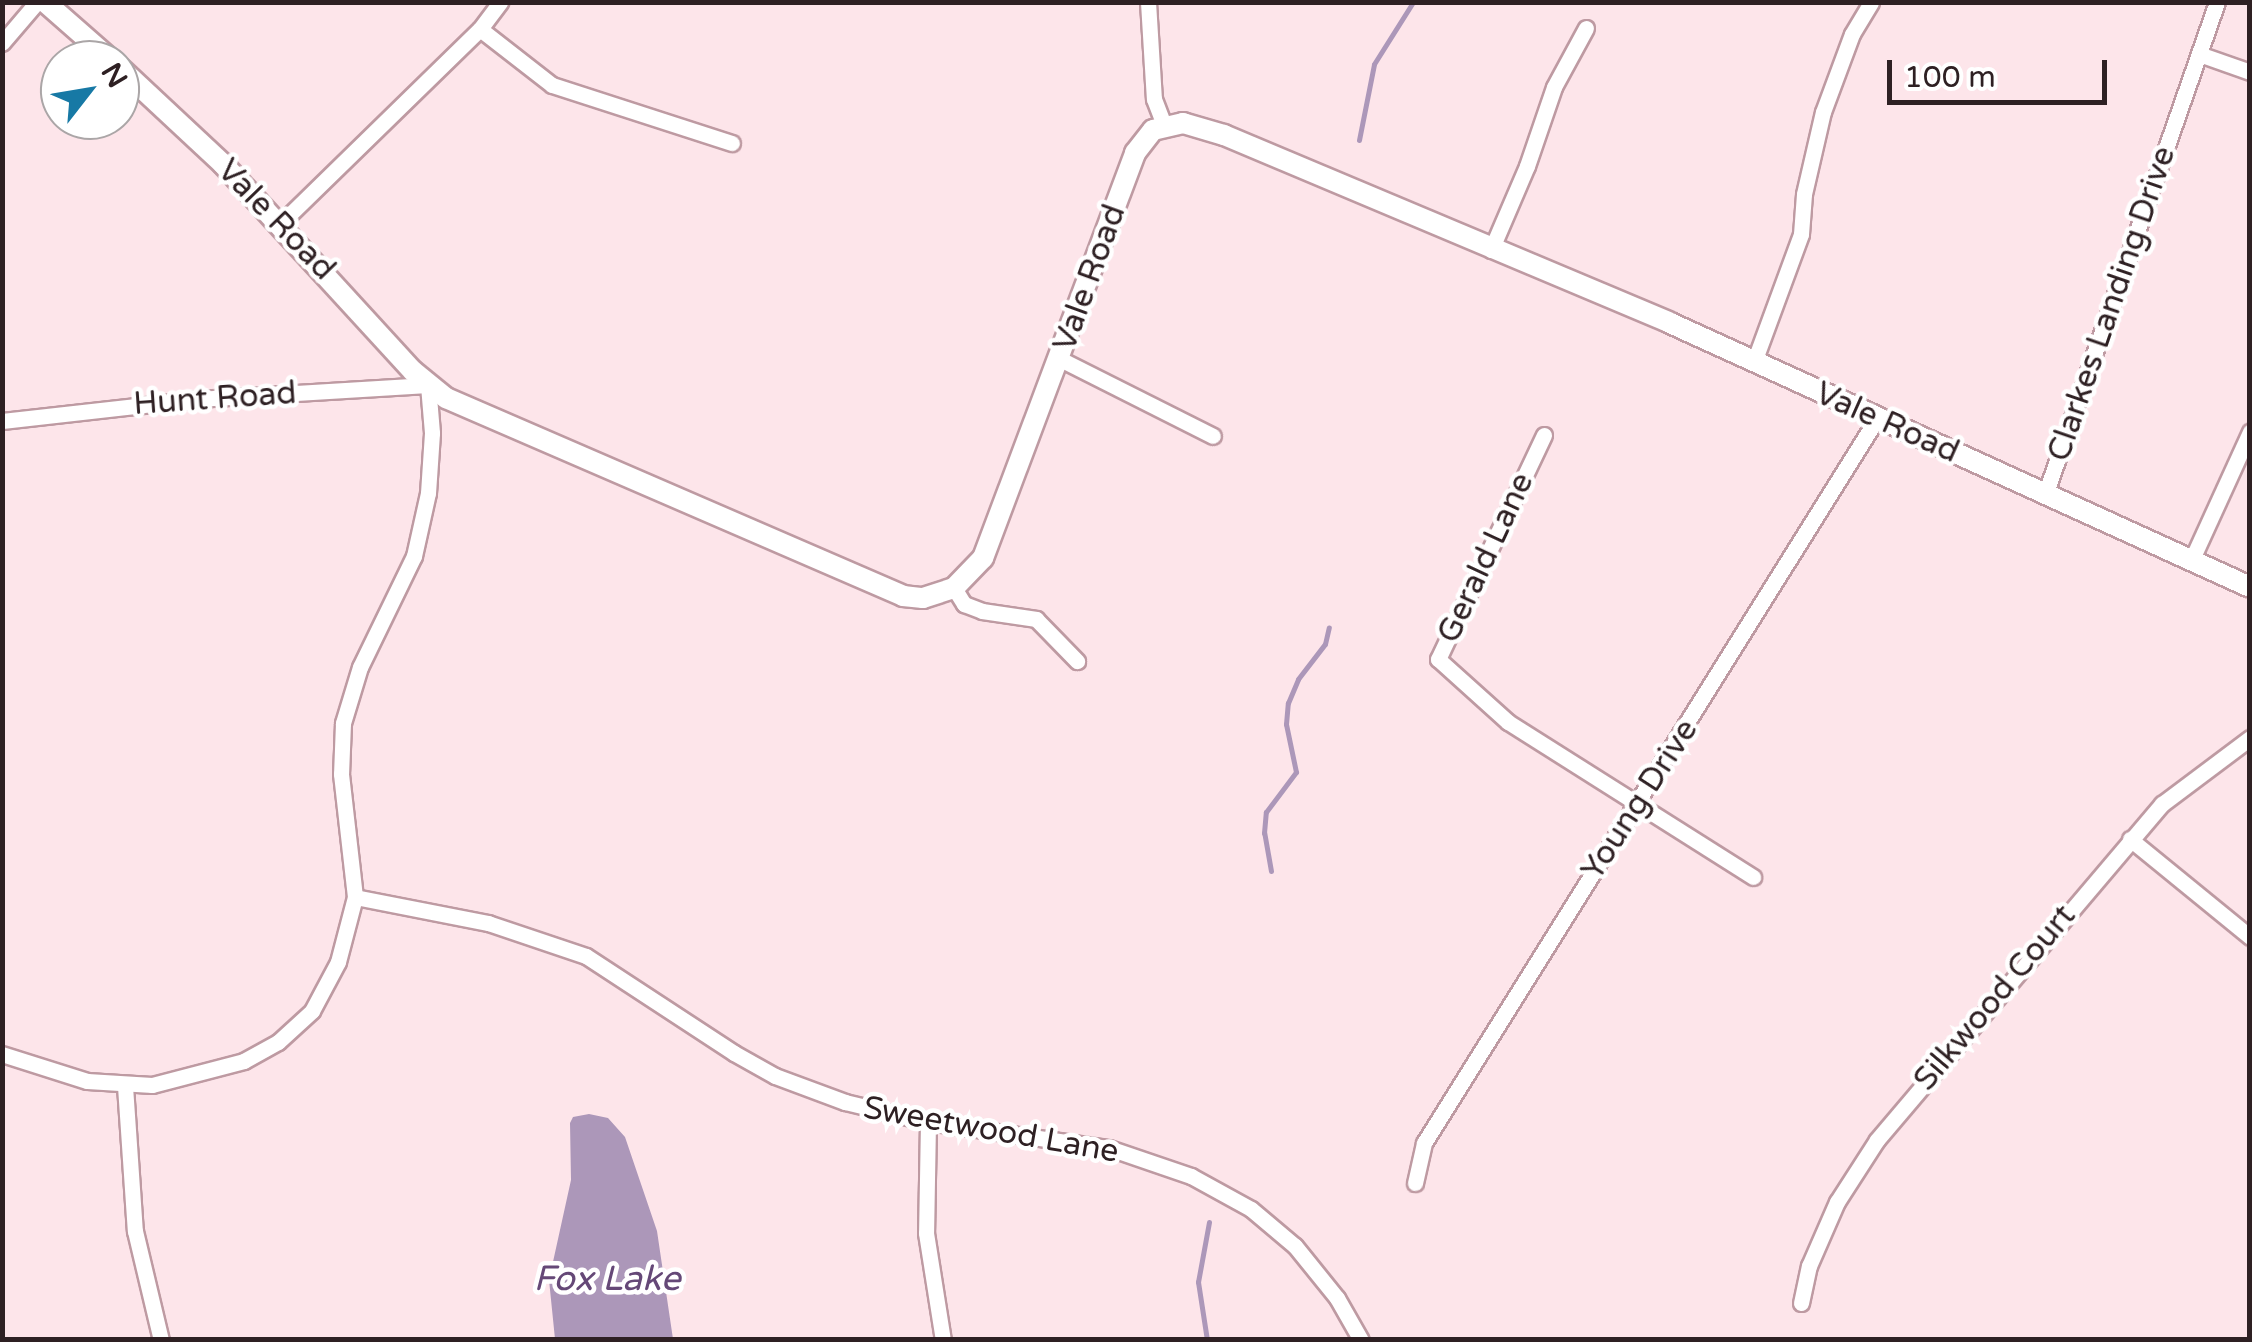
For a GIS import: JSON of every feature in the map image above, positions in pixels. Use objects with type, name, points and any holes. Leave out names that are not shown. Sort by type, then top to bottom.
[{"type":"main road","points":[[41,2],[87,40]]},
{"type":"main road","name":"Vale Road","points":[[140,88],[280,224],[428,385],[468,409],[648,484],[885,592],[922,598],[954,588],[971,574],[990,542],[1135,154],[1152,130],[1164,124],[1182,123],[1224,136],[1754,362],[2250,587]]},
{"type":"street","points":[[2,43],[41,2]]},
{"type":"street","points":[[280,224],[480,29],[500,2]]},
{"type":"street","points":[[1148,2],[1154,99],[1164,124]]},
{"type":"street","points":[[1754,362],[1801,234],[1804,194],[1823,112],[1852,34],[1870,2]]},
{"type":"street","name":"Clarkes Landing Drive","points":[[2046,492],[2218,2]]},
{"type":"street","points":[[1490,250],[1528,166],[1554,87],[1586,28]]},
{"type":"street","points":[[480,29],[552,85],[732,143]]},
{"type":"street","points":[[2200,54],[2250,72]]},
{"type":"street","points":[[1060,359],[1213,436]]},
{"type":"street","points":[[2,1054],[86,1081],[152,1085],[216,1071],[293,1031],[312,1010],[338,962],[355,897],[341,774],[343,724],[360,667],[419,541],[431,468],[428,385]]},
{"type":"street","name":"Hunt Road","points":[[2,421],[197,399],[428,385]]},
{"type":"street","name":"Young Drive","points":[[1415,1183],[1424,1143],[1876,420]]},
{"type":"street","points":[[2192,559],[2250,432]]},
{"type":"street","name":"Gerald Lane","points":[[1544,436],[1438,659],[1508,722],[1752,877]]},
{"type":"street","points":[[954,588],[964,604],[982,611],[1036,619],[1077,661]]},
{"type":"street","name":"Silkwood Court","points":[[1801,1303],[1809,1266],[1837,1202],[1877,1140],[2130,839],[2183,785],[2250,738]]},
{"type":"street","points":[[2130,839],[2250,937]]},
{"type":"street","name":"Sweetwood Lane","points":[[355,897],[488,923],[586,956],[775,1076],[845,1102],[928,1122],[1109,1148],[1226,1192],[1295,1246],[1338,1298],[1361,1340]]},
{"type":"street","points":[[125,1086],[135,1231],[161,1340]]},
{"type":"street","points":[[928,1122],[927,1244],[944,1340]]},
{"type":"water","name":"Fox Lake","points":[[589,1114],[608,1118],[625,1137],[657,1231],[673,1339],[555,1339],[549,1280],[571,1180],[570,1123],[573,1117]]},
{"type":"waterway","points":[[1359,140],[1374,64],[1413,2]]},
{"type":"waterway","points":[[1271,871],[1264,833],[1266,812],[1296,772],[1286,724],[1288,703],[1298,679],[1325,644],[1329,627]]},
{"type":"waterway","points":[[1207,1340],[1198,1282],[1209,1222]]}]
